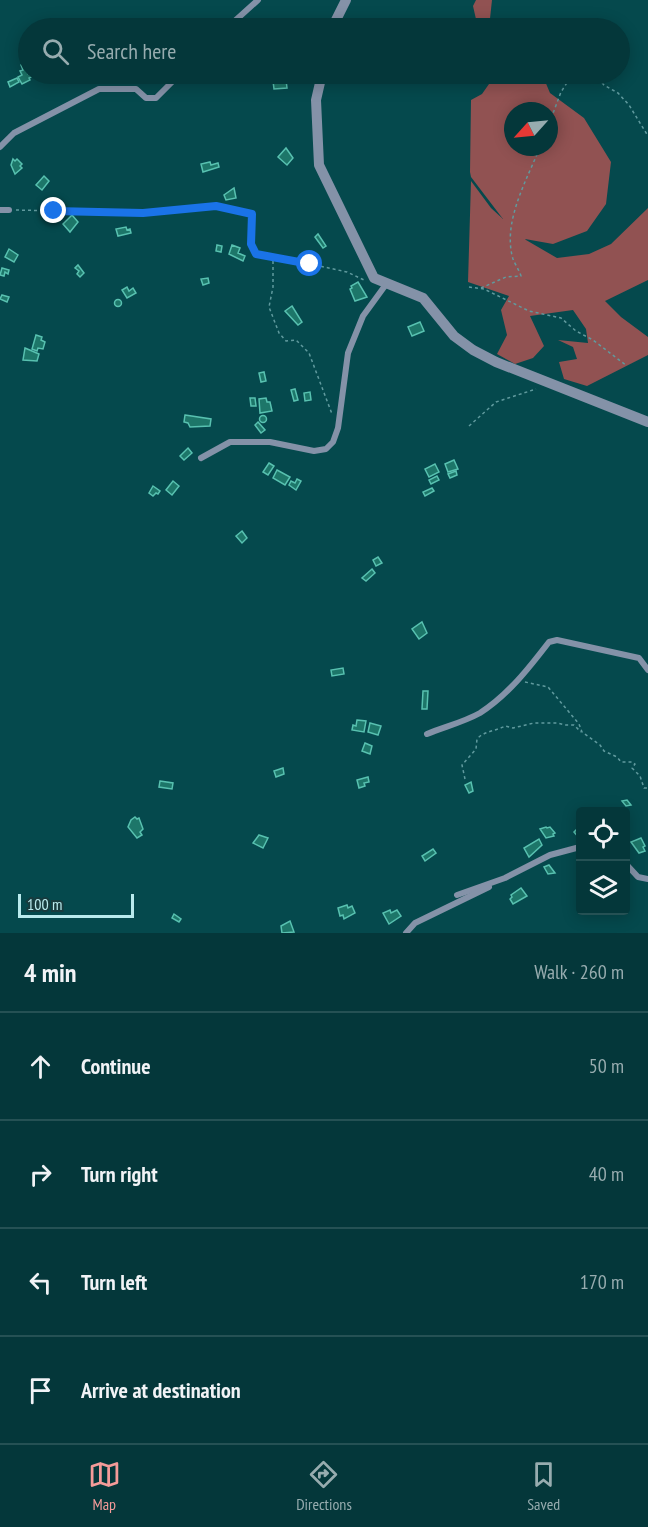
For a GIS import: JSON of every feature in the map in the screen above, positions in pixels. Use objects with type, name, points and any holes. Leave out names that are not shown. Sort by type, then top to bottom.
[{"type":"street","points":[[238,18],[258,0]]},
{"type":"street","points":[[337,18],[346,0]]},
{"type":"street","points":[[0,147],[14,133],[99,89],[136,89],[146,98],[156,99],[170,84]]},
{"type":"street","points":[[320,84],[316,100],[319,165],[374,278],[423,298],[454,336],[473,350],[496,362],[648,422]]},
{"type":"street","points":[[0,210],[9,210]]},
{"type":"street","points":[[201,458],[230,442],[270,442],[314,451],[326,449],[333,442],[338,428],[348,353],[363,316],[387,283]]},
{"type":"street","points":[[427,734],[478,714],[502,696],[549,642],[557,640],[639,658],[648,670]]},
{"type":"street","points":[[406,933],[415,923],[437,914],[550,855],[576,848]]},
{"type":"street","points":[[630,868],[638,877],[648,879]]},
{"type":"street","points":[[457,895],[505,878]]},
{"type":"path","points":[[557,102],[566,84]]},
{"type":"path","points":[[603,84],[618,93],[630,105],[648,136]]},
{"type":"path","points":[[480,289],[506,277],[521,276],[513,258],[511,237],[514,214],[536,156]]},
{"type":"path","points":[[9,210],[143,213],[216,206],[252,214],[251,244],[256,254],[347,272],[364,280],[374,278]]},
{"type":"path","points":[[273,256],[273,286],[269,307],[279,333],[286,340],[296,340],[309,353],[330,412],[336,420]]},
{"type":"path","points":[[469,286],[529,311],[561,318],[627,366]]},
{"type":"path","points":[[469,426],[496,402],[526,391],[554,385]]},
{"type":"path","points":[[516,681],[548,687],[579,724],[582,732]]},
{"type":"path","points":[[465,779],[462,765],[476,749],[477,739],[483,734],[498,731],[505,726],[513,728],[534,723],[557,723],[574,725],[600,745],[604,751],[617,757],[621,762],[635,764],[632,768],[640,776],[645,789],[648,788]]},
{"type":"shaded area","points":[[476,0],[492,0],[490,18],[476,18],[473,6]]},
{"type":"shaded area","points":[[489,84],[546,84],[550,93],[584,118],[611,162],[606,204],[587,231],[553,244],[525,239],[557,258],[589,254],[611,244],[648,208],[648,280],[605,301],[621,317],[648,337],[648,355],[587,386],[564,379],[559,362],[577,359],[573,347],[558,340],[588,343],[586,329],[573,310],[530,316],[544,346],[533,358],[515,364],[497,354],[507,335],[501,310],[509,296],[468,282],[471,181],[491,208],[503,219],[471,177],[471,100],[482,94]]},
{"type":"building","points":[[17,78],[18,80],[18,83],[10,87],[8,82]]},
{"type":"building","points":[[273,84],[286,84],[287,88],[274,89]]},
{"type":"building","points":[[286,148],[293,158],[287,165],[278,157]]},
{"type":"building","points":[[13,159],[15,161],[17,159],[22,164],[20,166],[22,168],[15,174],[11,165]]},
{"type":"building","points":[[210,162],[211,165],[218,163],[219,167],[203,172],[201,164]]},
{"type":"building","points":[[44,176],[49,181],[42,190],[36,185]]},
{"type":"building","points":[[234,188],[236,198],[226,200],[224,195]]},
{"type":"building","points":[[72,215],[78,222],[70,232],[63,224]]},
{"type":"building","points":[[126,227],[131,233],[118,236],[116,229]]},
{"type":"building","points":[[318,234],[326,246],[323,248],[315,237]]},
{"type":"building","points":[[217,245],[222,246],[221,252],[216,251]]},
{"type":"building","points":[[232,245],[240,248],[238,253],[245,256],[243,261],[229,254]]},
{"type":"building","points":[[9,249],[18,255],[14,262],[5,257]]},
{"type":"building","points":[[78,265],[84,273],[80,277],[77,274],[79,271],[75,268]]},
{"type":"building","points":[[2,268],[9,270],[8,274],[5,272],[4,276],[0,275]]},
{"type":"building","points":[[208,278],[209,283],[203,285],[201,279]]},
{"type":"building","points":[[358,282],[367,297],[355,301],[350,289]]},
{"type":"building","points":[[127,287],[129,291],[133,288],[136,293],[127,298],[122,290]]},
{"type":"building","points":[[2,295],[9,297],[7,302],[0,299]]},
{"type":"building","points":[[118,299],[122,303],[118,307],[114,303]]},
{"type":"building","points":[[292,306],[302,322],[298,325],[285,311]]},
{"type":"building","points":[[420,322],[424,331],[412,336],[408,327]]},
{"type":"building","points":[[36,335],[42,337],[41,340],[45,342],[43,349],[38,348],[37,351],[32,349]]},
{"type":"building","points":[[25,348],[39,354],[37,361],[23,360]]},
{"type":"building","points":[[264,372],[266,381],[261,382],[259,373]]},
{"type":"building","points":[[295,389],[298,400],[294,401],[291,390]]},
{"type":"building","points":[[310,392],[311,400],[305,401],[304,393]]},
{"type":"building","points":[[250,398],[255,398],[256,406],[251,406]]},
{"type":"building","points":[[266,398],[267,402],[270,402],[272,411],[260,413],[259,399]]},
{"type":"building","points":[[185,415],[211,419],[210,426],[190,427],[184,422]]},
{"type":"building","points":[[263,416],[266,419],[263,422],[260,419]]},
{"type":"building","points":[[258,422],[265,430],[261,433],[255,425]]},
{"type":"building","points":[[188,448],[192,453],[184,460],[180,456]]},
{"type":"building","points":[[454,460],[458,469],[448,472],[445,464]]},
{"type":"building","points":[[269,463],[274,466],[268,475],[263,472]]},
{"type":"building","points":[[435,464],[439,472],[429,477],[425,469]]},
{"type":"building","points":[[277,470],[290,477],[285,485],[273,478]]},
{"type":"building","points":[[456,471],[457,475],[450,478],[448,474]]},
{"type":"building","points":[[437,476],[439,480],[431,484],[429,480]]},
{"type":"building","points":[[297,479],[301,481],[296,490],[289,485],[291,481],[295,483]]},
{"type":"building","points":[[173,481],[179,486],[172,495],[166,490]]},
{"type":"building","points":[[153,486],[160,491],[153,496],[149,493]]},
{"type":"building","points":[[432,488],[434,491],[425,496],[423,492]]},
{"type":"building","points":[[242,531],[247,538],[242,543],[236,536]]},
{"type":"building","points":[[378,557],[382,563],[376,566],[373,560]]},
{"type":"building","points":[[372,569],[375,573],[366,581],[362,578]]},
{"type":"building","points":[[422,622],[427,633],[419,639],[412,629]]},
{"type":"building","points":[[343,668],[344,674],[332,676],[331,670]]},
{"type":"building","points":[[423,691],[428,691],[427,709],[422,709]]},
{"type":"building","points":[[357,720],[366,721],[364,732],[352,730]]},
{"type":"building","points":[[370,723],[381,726],[378,735],[368,732]]},
{"type":"building","points":[[365,743],[372,746],[370,754],[362,751]]},
{"type":"building","points":[[283,768],[284,774],[276,777],[274,771]]},
{"type":"building","points":[[368,777],[369,782],[359,788],[357,780]]},
{"type":"building","points":[[160,781],[173,783],[172,789],[159,787]]},
{"type":"building","points":[[471,782],[473,791],[469,793],[465,785]]},
{"type":"building","points":[[627,800],[631,805],[626,806],[622,801]]},
{"type":"building","points":[[135,817],[139,818],[143,829],[140,832],[142,835],[137,838],[128,827]]},
{"type":"building","points":[[550,827],[555,833],[554,836],[546,838],[540,829]]},
{"type":"building","points":[[259,835],[268,838],[263,848],[253,843]]},
{"type":"building","points":[[641,838],[645,851],[639,853],[631,842]]},
{"type":"building","points":[[539,839],[542,845],[529,857],[524,848]]},
{"type":"building","points":[[433,849],[436,853],[425,861],[422,856]]},
{"type":"building","points":[[549,865],[555,873],[548,874],[544,867]]},
{"type":"building","points":[[521,888],[527,896],[513,904],[510,899],[511,895]]},
{"type":"building","points":[[347,905],[348,908],[352,906],[355,913],[344,919],[343,915],[340,916],[338,908]]},
{"type":"building","points":[[390,910],[391,913],[397,910],[401,916],[389,924],[383,913]]},
{"type":"building","points":[[174,914],[181,919],[179,922],[172,918]]},
{"type":"building","points":[[290,921],[294,932],[282,933],[281,926]]},
{"type":"route","points":[[54,211],[143,213],[216,206],[252,214],[251,244],[256,254],[310,264]]}]
